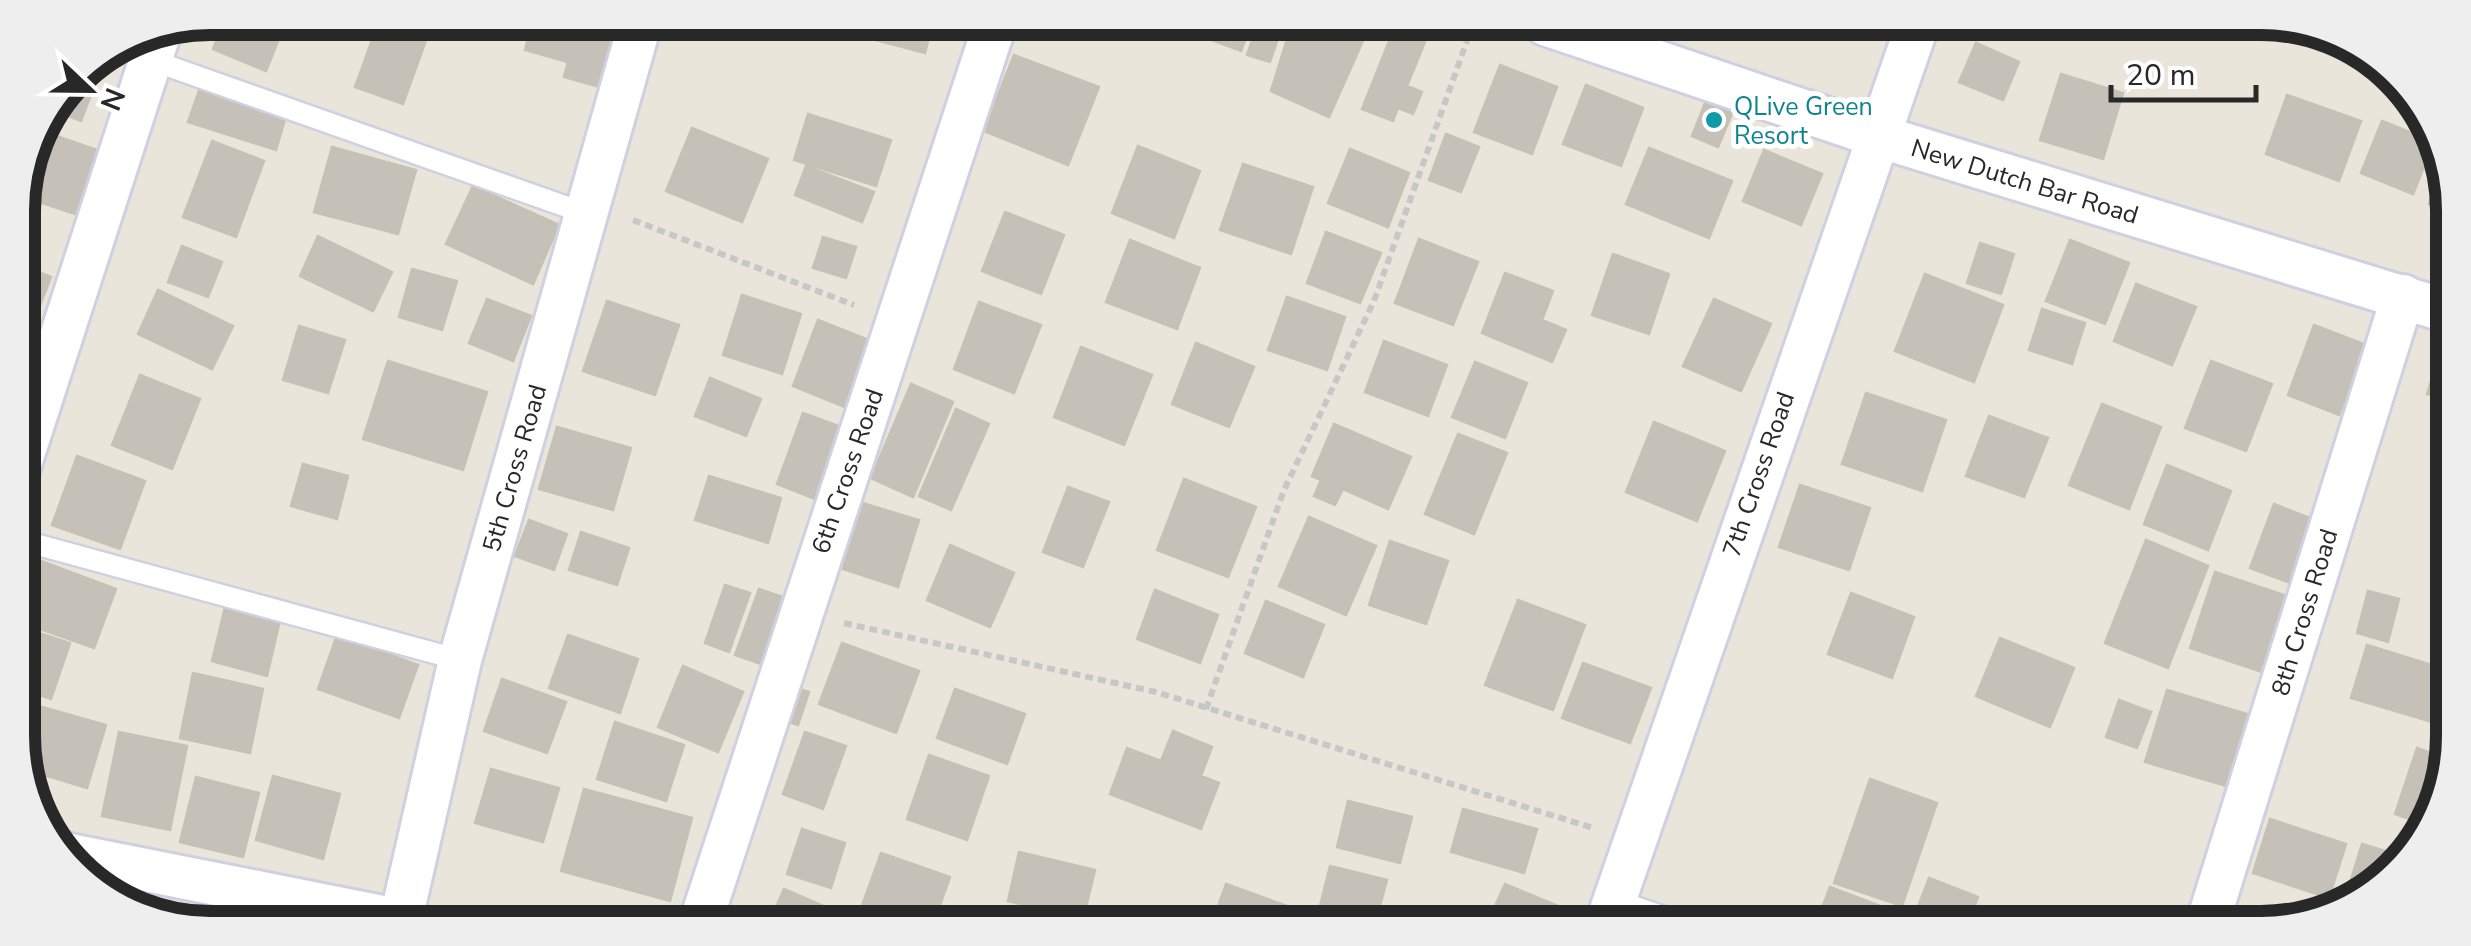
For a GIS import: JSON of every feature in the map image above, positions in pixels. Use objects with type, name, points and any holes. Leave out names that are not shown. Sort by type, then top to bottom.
[{"type":"street","name":"5th Cross Road","points":[[403,911],[460,660],[637,35]]},
{"type":"street","name":"6th Cross Road","points":[[704,911],[991,35]]},
{"type":"street","name":"New Dutch Bar Road","points":[[1578,35],[1876,135],[2436,307]]},
{"type":"street","name":"7th Cross Road","points":[[1611,911],[1913,35]]},
{"type":"street","points":[[35,420],[154,49]]},
{"type":"street","name":"8th Cross Road","points":[[2211,911],[2403,296]]},
{"type":"street","points":[[91,864],[350,911]]},
{"type":"lane","points":[[154,49],[588,208]]},
{"type":"lane","points":[[35,544],[460,660]]},
{"type":"path","points":[[1206,708],[1284,490],[1374,301],[1469,35]]},
{"type":"path","points":[[588,208],[898,320]]},
{"type":"path","points":[[799,613],[1156,692],[1632,840]]},
{"type":"building","points":[[218,35],[281,35],[266,71],[213,49]]},
{"type":"building","points":[[374,35],[428,35],[403,104],[355,87]]},
{"type":"building","points":[[529,35],[619,35],[603,88],[564,77],[568,62],[525,50]]},
{"type":"building","points":[[861,35],[930,35],[925,53]]},
{"type":"building","points":[[1198,35],[1247,35],[1241,51]]},
{"type":"building","points":[[1254,35],[1279,35],[1270,62],[1247,55]]},
{"type":"building","points":[[1288,35],[1366,35],[1329,117],[1271,91]]},
{"type":"building","points":[[1392,35],[1427,37],[1407,86],[1422,92],[1413,114],[1398,108],[1393,121],[1362,109]]},
{"type":"building","points":[[1976,43],[2019,62],[2003,100],[1959,82]]},
{"type":"building","points":[[1014,55],[1099,87],[1068,165],[984,131]]},
{"type":"building","points":[[1500,65],[1557,87],[1532,154],[1474,132]]},
{"type":"building","points":[[2061,74],[2123,93],[2103,159],[2040,140]]},
{"type":"building","points":[[98,76],[81,121],[64,115]]},
{"type":"building","points":[[1586,85],[1643,108],[1621,166],[1563,144]]},
{"type":"building","points":[[200,88],[286,116],[276,150],[188,122]]},
{"type":"building","name":"QLive Green Resort","points":[[1709,93],[1736,104],[1718,147],[1692,136]]},
{"type":"building","points":[[2287,95],[2361,121],[2339,181],[2266,154]]},
{"type":"building","points":[[808,114],[891,140],[876,186],[794,160]]},
{"type":"building","points":[[2382,121],[2420,136],[2428,158],[2413,194],[2361,173]]},
{"type":"building","points":[[692,128],[768,159],[742,222],[666,191]]},
{"type":"building","points":[[1446,134],[1479,147],[1461,192],[1429,180]]},
{"type":"building","points":[[52,135],[106,153],[84,217],[35,201],[41,165]]},
{"type":"building","points":[[212,141],[264,161],[236,237],[183,217]]},
{"type":"building","points":[[1138,146],[1200,171],[1174,238],[1112,213]]},
{"type":"building","points":[[332,147],[416,170],[398,234],[314,212]]},
{"type":"building","points":[[1649,148],[1732,181],[1709,238],[1626,204]]},
{"type":"building","points":[[1350,149],[1409,173],[1388,227],[1328,203]]},
{"type":"building","points":[[1764,150],[1822,174],[1801,225],[1743,201]]},
{"type":"building","points":[[1243,164],[1313,187],[1291,254],[1220,230]]},
{"type":"building","points":[[806,166],[874,192],[862,222],[795,195]]},
{"type":"building","points":[[473,186],[559,225],[533,284],[446,244]]},
{"type":"building","points":[[1005,212],[1064,235],[1041,294],[982,271]]},
{"type":"building","points":[[1326,232],[1381,253],[1360,303],[1307,283]]},
{"type":"building","points":[[318,236],[392,272],[373,311],[300,276]]},
{"type":"building","points":[[823,237],[856,247],[846,278],[813,268]]},
{"type":"building","points":[[1419,239],[1478,262],[1453,325],[1395,303]]},
{"type":"building","points":[[1130,240],[1200,268],[1177,329],[1106,302]]},
{"type":"building","points":[[2070,240],[2129,263],[2105,324],[2046,301]]},
{"type":"building","points":[[1980,243],[2014,254],[2001,294],[1967,283]]},
{"type":"building","points":[[182,246],[222,262],[208,297],[168,282]]},
{"type":"building","points":[[1613,254],[1669,274],[1649,334],[1592,315]]},
{"type":"building","points":[[412,269],[457,281],[442,330],[399,317]]},
{"type":"building","points":[[35,271],[51,277],[35,318]]},
{"type":"building","points":[[1505,273],[1553,291],[1542,320],[1566,330],[1552,362],[1482,333]]},
{"type":"building","points":[[1925,274],[2003,305],[1974,382],[1895,351]]},
{"type":"building","points":[[2136,284],[2196,307],[2172,365],[2114,341]]},
{"type":"building","points":[[158,290],[233,326],[212,369],[138,334]]},
{"type":"building","points":[[742,295],[801,314],[782,374],[723,355]]},
{"type":"building","points":[[1287,297],[1345,317],[1327,370],[1268,350]]},
{"type":"building","points":[[487,299],[531,316],[513,361],[469,343]]},
{"type":"building","points":[[1714,299],[1771,324],[1741,391],[1683,366]]},
{"type":"building","points":[[607,301],[679,325],[655,395],[583,371]]},
{"type":"building","points":[[979,302],[1041,325],[1014,393],[954,369]]},
{"type":"building","points":[[2042,309],[2085,323],[2072,364],[2029,350]]},
{"type":"building","points":[[818,320],[871,341],[845,407],[793,386]]},
{"type":"building","points":[[2314,325],[2366,345],[2339,415],[2288,395]]},
{"type":"building","points":[[299,326],[345,340],[328,393],[283,380]]},
{"type":"building","points":[[1384,341],[1447,365],[1428,416],[1365,392]]},
{"type":"building","points":[[1196,343],[1254,367],[1229,427],[1172,404]]},
{"type":"building","points":[[1081,347],[1152,375],[1124,445],[1054,417]]},
{"type":"building","points":[[388,361],[487,392],[463,470],[363,439]]},
{"type":"building","points":[[2211,361],[2272,384],[2246,451],[2185,428]]},
{"type":"building","points":[[1475,362],[1527,383],[1505,438],[1452,417]]},
{"type":"building","points":[[2436,365],[2436,397],[2427,394]]},
{"type":"building","points":[[140,375],[200,399],[172,469],[112,445]]},
{"type":"building","points":[[710,378],[761,399],[746,436],[695,416]]},
{"type":"building","points":[[911,384],[953,402],[913,497],[871,478]]},
{"type":"building","points":[[1866,393],[1946,420],[1922,491],[1842,464]]},
{"type":"building","points":[[2102,404],[2161,427],[2129,509],[2069,485]]},
{"type":"building","points":[[956,409],[989,424],[951,510],[919,496]]},
{"type":"building","points":[[803,413],[844,428],[818,500],[777,484]]},
{"type":"building","points":[[1989,416],[2048,438],[2024,497],[1966,476]]},
{"type":"building","points":[[1654,422],[1725,451],[1697,521],[1626,492]]},
{"type":"building","points":[[1334,424],[1411,457],[1388,509],[1343,489],[1335,505],[1314,496],[1321,480],[1312,476]]},
{"type":"building","points":[[557,427],[631,448],[613,510],[539,489]]},
{"type":"building","points":[[1458,434],[1507,453],[1474,534],[1425,514]]},
{"type":"building","points":[[77,456],[145,481],[120,549],[52,525]]},
{"type":"building","points":[[303,464],[348,476],[337,519],[291,506]]},
{"type":"building","points":[[2167,465],[2231,491],[2208,550],[2144,524]]},
{"type":"building","points":[[709,476],[781,498],[768,543],[695,520]]},
{"type":"building","points":[[1184,479],[1256,507],[1228,577],[1157,550]]},
{"type":"building","points":[[1800,485],[1870,508],[1849,570],[1779,547]]},
{"type":"building","points":[[1068,487],[1109,502],[1083,567],[1043,552]]},
{"type":"building","points":[[862,503],[919,520],[898,587],[843,569]]},
{"type":"building","points":[[2274,504],[2325,524],[2301,587],[2250,568]]},
{"type":"building","points":[[1309,517],[1376,546],[1346,615],[1279,586]]},
{"type":"building","points":[[529,520],[567,534],[554,570],[515,556]]},
{"type":"building","points":[[581,532],[629,548],[617,585],[569,570]]},
{"type":"building","points":[[2146,540],[2208,566],[2168,668],[2105,643]]},
{"type":"building","points":[[1390,541],[1448,561],[1426,624],[1369,605]]},
{"type":"building","points":[[950,545],[1014,573],[990,627],[927,600]]},
{"type":"building","points":[[41,561],[116,589],[94,648],[35,627],[35,578]]},
{"type":"building","points":[[2215,572],[2287,596],[2262,672],[2190,648]]},
{"type":"building","points":[[725,585],[750,593],[729,652],[705,643]]},
{"type":"building","points":[[759,589],[786,598],[761,664],[735,655]]},
{"type":"building","points":[[1155,590],[1218,615],[1200,663],[1137,639]]},
{"type":"building","points":[[2368,591],[2399,599],[2388,642],[2357,633]]},
{"type":"building","points":[[1851,593],[1914,617],[1892,678],[1828,654]]},
{"type":"building","points":[[1518,600],[1585,625],[1553,710],[1485,685]]},
{"type":"building","points":[[1266,601],[1324,625],[1303,677],[1245,653]]},
{"type":"building","points":[[226,603],[281,616],[267,676],[212,661]]},
{"type":"building","points":[[35,632],[70,643],[51,699],[35,694]]},
{"type":"building","points":[[337,635],[418,665],[399,718],[318,689]]},
{"type":"building","points":[[568,635],[638,659],[620,713],[549,688]]},
{"type":"building","points":[[2000,638],[2074,668],[2050,727],[1976,696]]},
{"type":"building","points":[[842,643],[919,671],[896,733],[819,704]]},
{"type":"building","points":[[2367,645],[2436,666],[2432,722],[2351,698]]},
{"type":"building","points":[[1583,663],[1651,688],[1630,743],[1562,718]]},
{"type":"building","points":[[683,666],[743,692],[718,752],[658,727]]},
{"type":"building","points":[[193,673],[263,689],[250,753],[180,738]]},
{"type":"building","points":[[502,679],[566,702],[547,753],[484,731]]},
{"type":"building","points":[[785,684],[809,692],[798,725],[773,717]]},
{"type":"building","points":[[955,689],[1025,714],[1007,764],[937,738]]},
{"type":"building","points":[[2167,690],[2247,714],[2226,786],[2145,762]]},
{"type":"building","points":[[2119,700],[2151,712],[2137,748],[2106,737]]},
{"type":"building","points":[[42,707],[106,725],[87,788],[39,774],[35,731]]},
{"type":"building","points":[[615,722],[684,745],[666,801],[597,779]]},
{"type":"building","points":[[1173,731],[1212,747],[1201,776],[1219,783],[1201,829],[1110,794],[1127,748],[1161,761]]},
{"type":"building","points":[[119,732],[187,746],[170,830],[102,816]]},
{"type":"building","points":[[805,732],[846,746],[823,809],[783,794]]},
{"type":"building","points":[[2417,748],[2434,754],[2427,792],[2414,820],[2395,814]]},
{"type":"building","points":[[929,755],[989,776],[967,840],[907,819]]},
{"type":"building","points":[[491,769],[559,788],[543,842],[475,823]]},
{"type":"building","points":[[273,776],[340,794],[323,859],[256,840]]},
{"type":"building","points":[[196,777],[259,793],[243,857],[180,842]]},
{"type":"building","points":[[1870,779],[1937,803],[1902,906],[1834,883]]},
{"type":"building","points":[[584,789],[692,818],[670,901],[561,871]]},
{"type":"building","points":[[1348,801],[1412,817],[1400,863],[1337,847]]},
{"type":"building","points":[[1463,809],[1537,829],[1524,873],[1451,852]]},
{"type":"building","points":[[2270,819],[2346,844],[2328,898],[2253,873]]},
{"type":"building","points":[[802,829],[845,843],[831,888],[787,874]]},
{"type":"building","points":[[2362,844],[2391,853],[2367,875],[2349,888]]},
{"type":"building","points":[[1019,852],[1095,870],[1085,911],[1047,911],[1008,901]]},
{"type":"building","points":[[881,853],[950,877],[938,911],[860,911]]},
{"type":"building","points":[[1330,866],[1387,880],[1379,911],[1319,911]]},
{"type":"building","points":[[1929,878],[1978,897],[1973,911],[1916,911]]},
{"type":"building","points":[[1226,884],[1287,906],[1285,911],[1216,911]]},
{"type":"building","points":[[1505,884],[1565,909],[1564,911],[1493,911]]},
{"type":"building","points":[[1830,887],[1888,909],[1887,911],[1821,911]]},
{"type":"building","points":[[784,889],[835,911],[774,911]]},
{"type":"place","name":"QLive Green Resort","points":[[1714,120]]}]
